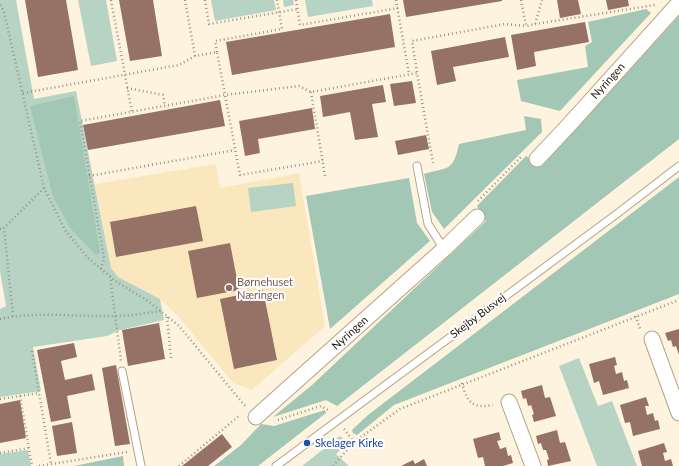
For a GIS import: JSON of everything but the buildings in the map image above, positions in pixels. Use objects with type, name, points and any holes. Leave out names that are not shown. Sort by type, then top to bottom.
[{"type":"street","name":"Nyringen","points":[[537,158],[675,7]]},
{"type":"street","name":"Nyringen","points":[[251,413],[444,249],[477,216]]},
{"type":"street","points":[[652,339],[679,413]]},
{"type":"street","points":[[509,402],[533,466]]},
{"type":"lane","points":[[417,166],[428,224],[444,249]]},
{"type":"lane","name":"Skejby Busvej","points":[[276,466],[618,213],[679,166]]},
{"type":"lane","points":[[122,371],[141,466]]},
{"type":"path","points":[[112,0],[132,112]]},
{"type":"path","points":[[185,0],[195,56]]},
{"type":"path","points":[[205,0],[209,24],[298,9]]},
{"type":"path","points":[[277,0],[282,29],[215,41],[240,175],[323,161]]},
{"type":"path","points":[[296,0],[300,25],[398,8]]},
{"type":"path","points":[[396,0],[409,74]]},
{"type":"path","points":[[521,0],[526,26]]},
{"type":"path","points":[[535,24],[542,0]]},
{"type":"path","points":[[433,163],[412,41],[505,24],[526,26],[663,3],[675,7]]},
{"type":"path","points":[[0,5],[4,12],[44,188],[65,230],[88,258],[101,269],[180,326],[251,413],[273,422],[321,406],[331,412],[354,442]]},
{"type":"path","points":[[23,93],[179,65],[195,56],[217,52]]},
{"type":"path","points":[[101,269],[104,258],[80,121],[225,96],[299,86],[311,92],[418,72]]},
{"type":"path","points":[[128,88],[163,95],[165,106]]},
{"type":"path","points":[[311,92],[325,176]]},
{"type":"path","points":[[89,176],[235,150]]},
{"type":"path","points":[[477,216],[471,208],[528,150],[537,158]]},
{"type":"path","points":[[0,229],[4,228],[44,188]]},
{"type":"path","points":[[4,228],[13,316]]},
{"type":"path","points":[[110,276],[122,371]]},
{"type":"path","points":[[333,466],[354,442],[400,409],[462,383],[679,300]]},
{"type":"path","points":[[0,319],[13,316],[115,316],[161,311]]},
{"type":"path","points":[[167,316],[171,358]]},
{"type":"path","points":[[32,351],[51,464]]},
{"type":"path","points":[[462,383],[469,401],[474,405],[482,407],[509,402]]},
{"type":"path","points":[[0,399],[39,393]]},
{"type":"path","points":[[20,396],[32,466]]},
{"type":"path","points":[[179,466],[251,413]]},
{"type":"path","points":[[0,453],[29,448]]},
{"type":"path","points":[[39,466],[138,450]]},
{"type":"shaded area","name":"Børnehuset Næringen","points":[[216,164],[220,188],[299,173],[325,326],[252,390],[233,383],[178,316],[160,299],[118,277],[111,268],[95,184]]},
{"type":"green space","points":[[0,0],[16,0],[34,99],[76,91],[111,268],[118,277],[160,299],[164,320],[120,330],[107,336],[33,347],[41,391],[0,397],[0,309],[6,306],[0,271]]},
{"type":"green space","points":[[78,0],[106,0],[117,61],[91,66]]},
{"type":"green space","points":[[211,0],[274,0],[276,10],[215,21]]},
{"type":"green space","points":[[283,0],[293,0],[294,5],[284,7]]},
{"type":"green space","points":[[305,0],[372,0],[373,6],[308,17]]},
{"type":"green space","points":[[646,9],[651,13],[560,111],[521,101],[517,80],[588,67],[585,46],[592,42],[588,22]]},
{"type":"green space","points":[[679,16],[679,139],[337,406],[326,400],[273,417],[312,385],[486,221],[477,206],[526,156],[542,166]]},
{"type":"green space","points":[[74,96],[100,252],[96,255],[71,229],[53,197],[30,106]]},
{"type":"green space","points":[[524,116],[541,119],[542,132],[444,229],[432,212],[424,174],[444,169],[452,164],[459,144],[526,130]]},
{"type":"green space","points":[[679,177],[679,294],[394,405],[357,435],[353,433],[352,430],[368,415]]},
{"type":"green space","points":[[409,178],[417,223],[430,241],[330,329],[306,196]]},
{"type":"green space","points":[[293,183],[296,206],[251,212],[248,188]]},
{"type":"green space","points":[[579,358],[598,406],[612,401],[637,466],[597,466],[559,366]]},
{"type":"green space","points":[[325,410],[326,413],[258,466],[214,466],[241,445],[261,424],[274,426]]},
{"type":"green space","points":[[340,436],[348,443],[336,454],[349,466],[302,466]]},
{"type":"green space","points":[[28,450],[31,466],[0,466],[0,454]]},
{"type":"green space","points":[[123,456],[124,466],[74,466]]},
{"type":"place","name":"Børnehuset Næringen","points":[[229,288]]},
{"type":"place","name":"Skelager Kirke","points":[[307,443]]}]
